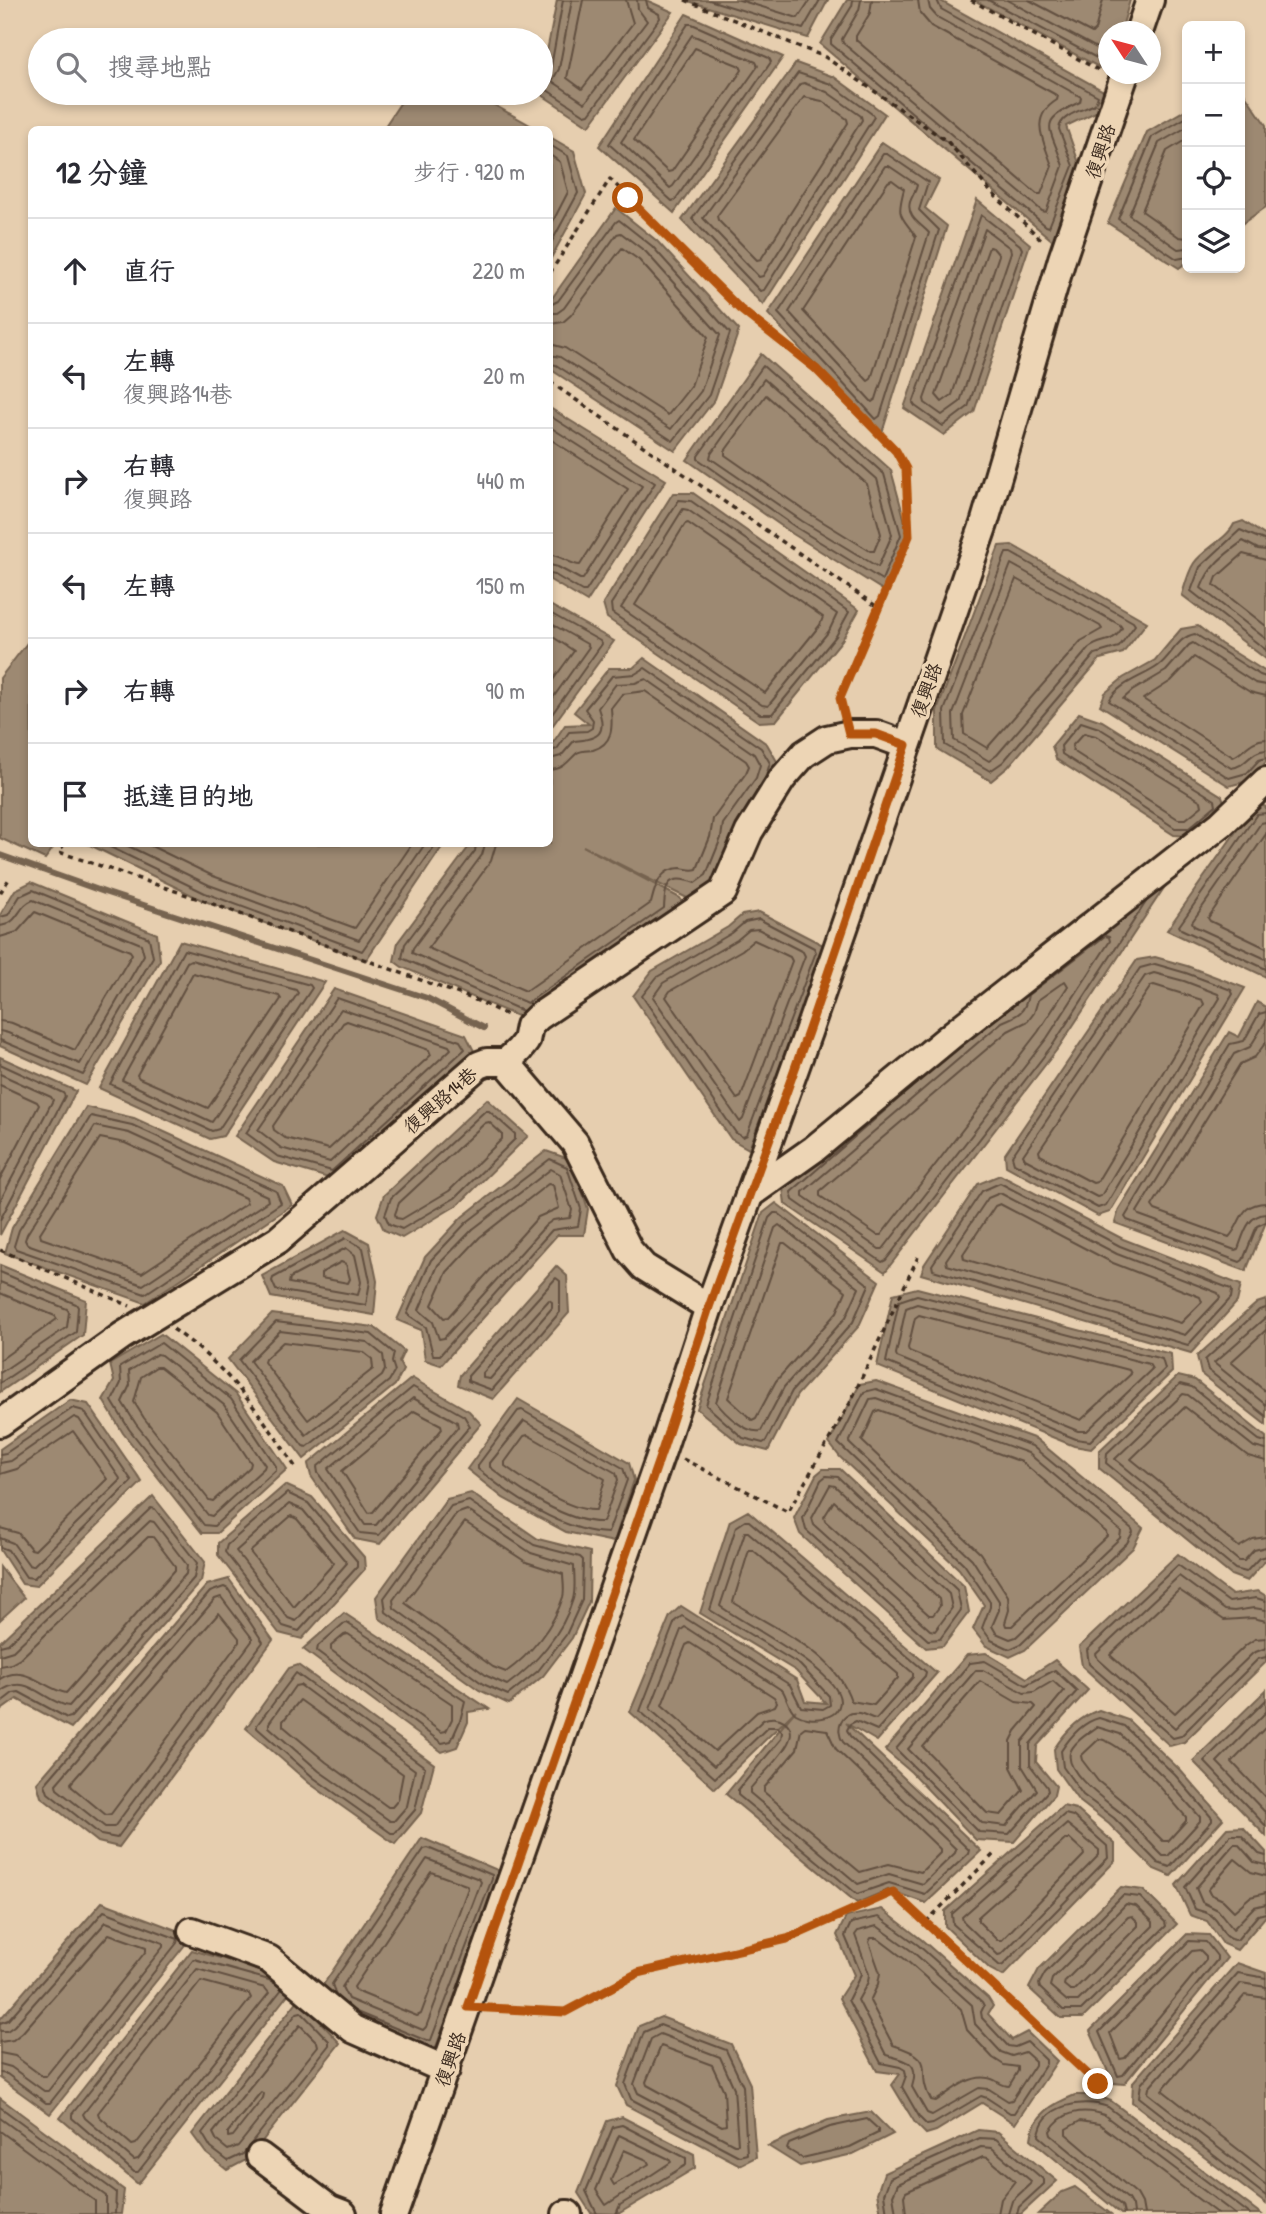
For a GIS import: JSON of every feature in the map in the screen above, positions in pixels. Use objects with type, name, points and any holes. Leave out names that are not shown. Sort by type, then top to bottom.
[{"type":"street","points":[[1143,21],[1150,0]]},
{"type":"street","name":"復興路","points":[[394,2214],[984,524],[1062,259],[1122,84]]},
{"type":"street","points":[[709,1307],[644,1267],[629,1250],[575,1143],[506,1062],[526,1041],[529,1026],[538,1017],[723,892],[748,832],[782,779],[804,754],[827,738],[849,734],[876,734],[906,745]]},
{"type":"street","points":[[749,1195],[814,1149],[953,1034],[1221,824],[1266,781]]},
{"type":"street","name":"復興路14巷","points":[[0,1423],[122,1336],[278,1240],[480,1065],[506,1062]]},
{"type":"street","points":[[192,1931],[269,1959],[353,2029],[446,2070]]},
{"type":"street","points":[[260,2156],[330,2209],[343,2214]]},
{"type":"path","points":[[685,0],[825,57],[948,142],[990,191],[1062,259]]},
{"type":"path","points":[[971,0],[1098,65]]},
{"type":"path","points":[[553,268],[610,180],[740,309],[816,369],[896,451],[906,469],[909,536],[840,698],[849,734]]},
{"type":"path","points":[[553,384],[879,608]]},
{"type":"path","points":[[62,847],[59,852],[202,900],[466,996],[529,1026]]},
{"type":"path","points":[[0,893],[9,879]]},
{"type":"path","points":[[663,1448],[788,1512],[850,1403],[918,1257]]},
{"type":"path","points":[[926,1922],[996,1852]]},
{"type":"path","points":[[468,2007],[565,2012],[638,1973],[787,1939],[893,1892],[1098,2084]]},
{"type":"water","points":[[557,0],[646,0],[673,12],[589,126],[553,102],[552,28]]},
{"type":"water","points":[[685,0],[828,0],[808,38]]},
{"type":"water","points":[[847,0],[939,0],[1111,95],[1100,110],[1066,126],[1080,166],[1053,241],[820,44]]},
{"type":"water","points":[[974,0],[1130,0],[1124,21],[1098,21],[1098,67]]},
{"type":"water","points":[[686,14],[783,57],[674,213],[599,146]]},
{"type":"water","points":[[796,63],[834,77],[885,114],[763,305],[682,220]]},
{"type":"water","points":[[1245,94],[1266,125],[1266,207],[1245,222]]},
{"type":"water","points":[[399,105],[494,105],[532,126],[385,126]]},
{"type":"water","points":[[1182,112],[1182,266],[1179,268],[1108,223],[1147,132]]},
{"type":"water","points":[[553,139],[574,151],[586,194],[553,254]]},
{"type":"water","points":[[882,142],[939,180],[925,208],[947,226],[881,436],[768,314]]},
{"type":"water","points":[[977,200],[1030,244],[974,412],[944,435],[904,408]]},
{"type":"water","points":[[616,208],[657,241],[739,330],[715,399],[675,451],[553,371],[553,297]]},
{"type":"water","points":[[761,354],[891,470],[909,536],[886,592],[793,534],[687,460]]},
{"type":"water","points":[[553,410],[666,480],[587,602],[553,582]]},
{"type":"water","points":[[673,493],[693,493],[859,610],[842,640],[776,721],[759,722],[607,618],[603,604]]},
{"type":"water","points":[[1243,521],[1266,536],[1266,659],[1182,595],[1194,563],[1227,534],[1234,524]]},
{"type":"water","points":[[1012,545],[1147,622],[1123,653],[1100,659],[1008,767],[991,781],[937,749],[937,711],[999,546]]},
{"type":"water","points":[[553,607],[614,641],[553,725]]},
{"type":"water","points":[[1198,626],[1266,672],[1266,762],[1251,780],[1229,786],[1100,705],[1105,693],[1123,678],[1155,660],[1181,629]]},
{"type":"water","points":[[28,642],[28,847],[54,847],[45,859],[0,838],[0,678]]},
{"type":"water","points":[[644,658],[767,744],[778,763],[770,785],[719,886],[697,903],[583,846],[680,898],[687,910],[529,1021],[402,967],[394,961],[398,942],[469,847],[553,847],[553,743],[565,725],[589,724],[574,712],[609,668],[633,668]]},
{"type":"water","points":[[1079,713],[1102,721],[1222,796],[1225,805],[1191,836],[1174,835],[1056,759],[1052,746]]},
{"type":"water","points":[[1256,803],[1266,807],[1266,977],[1167,930]]},
{"type":"water","points":[[94,847],[442,847],[366,960],[202,900]]},
{"type":"water","points":[[1185,856],[1059,1047],[885,1272],[785,1204],[783,1188],[995,1007]]},
{"type":"water","points":[[31,882],[157,934],[160,960],[86,1085],[0,1046],[0,915],[15,890]]},
{"type":"water","points":[[759,912],[825,946],[749,1149],[731,1139],[633,996],[652,971],[728,927],[742,915]]},
{"type":"water","points":[[180,941],[325,982],[223,1136],[210,1139],[99,1088]]},
{"type":"water","points":[[1155,957],[1245,988],[1110,1212],[1098,1216],[1006,1166],[1005,1154],[1137,960]]},
{"type":"water","points":[[334,989],[466,1035],[474,1051],[335,1180],[274,1162],[235,1136]]},
{"type":"water","points":[[1257,1002],[1266,1007],[1266,1222],[1246,1271],[1115,1223],[1119,1209],[1229,1032],[1239,1037]]},
{"type":"water","points":[[0,1057],[76,1091],[0,1235]]},
{"type":"water","points":[[487,1099],[528,1136],[459,1204],[402,1238],[384,1230],[377,1215],[384,1195]]},
{"type":"water","points":[[86,1107],[134,1118],[283,1186],[292,1205],[145,1303],[5,1253],[12,1228]]},
{"type":"water","points":[[546,1151],[572,1160],[588,1209],[584,1235],[557,1235],[441,1365],[425,1360],[421,1330],[397,1320],[425,1257],[462,1217]]},
{"type":"water","points":[[1000,1175],[1123,1239],[1241,1285],[1237,1302],[1191,1353],[921,1274],[924,1265],[978,1184]]},
{"type":"water","points":[[776,1203],[879,1281],[859,1326],[797,1395],[768,1451],[741,1444],[697,1409],[763,1213]]},
{"type":"water","points":[[345,1230],[369,1243],[377,1281],[374,1315],[271,1297],[262,1276]]},
{"type":"water","points":[[0,1265],[86,1300],[83,1335],[0,1392]]},
{"type":"water","points":[[556,1266],[567,1276],[569,1313],[493,1399],[458,1385],[460,1375]]},
{"type":"water","points":[[917,1288],[1171,1354],[1172,1372],[1091,1449],[1074,1446],[877,1366],[893,1294]]},
{"type":"water","points":[[1266,1300],[1266,1425],[1201,1374],[1197,1356],[1257,1303]]},
{"type":"water","points":[[272,1314],[374,1327],[404,1351],[399,1362],[403,1370],[395,1385],[304,1459],[228,1359]]},
{"type":"water","points":[[161,1334],[236,1394],[287,1469],[217,1533],[202,1533],[123,1433],[103,1400],[114,1381],[110,1364]]},
{"type":"water","points":[[1178,1376],[1195,1380],[1266,1437],[1266,1560],[1247,1581],[1231,1575],[1099,1468],[1099,1451]]},
{"type":"water","points":[[412,1378],[469,1411],[481,1424],[380,1544],[355,1539],[311,1476],[308,1464]]},
{"type":"water","points":[[876,1381],[1036,1439],[1143,1528],[1133,1548],[1025,1650],[1010,1657],[986,1646],[973,1629],[984,1605],[959,1569],[840,1457],[829,1443],[860,1384]]},
{"type":"water","points":[[518,1399],[629,1463],[634,1480],[614,1542],[566,1532],[503,1498],[467,1469]]},
{"type":"water","points":[[70,1400],[88,1404],[142,1482],[36,1586],[22,1584],[0,1550],[0,1449]]},
{"type":"water","points":[[823,1469],[840,1469],[964,1586],[969,1612],[943,1646],[926,1648],[800,1534],[794,1518],[816,1475]]},
{"type":"water","points":[[285,1485],[312,1497],[364,1557],[365,1569],[302,1639],[279,1633],[218,1555],[218,1543]]},
{"type":"water","points":[[471,1493],[538,1539],[590,1552],[589,1602],[572,1638],[543,1676],[509,1704],[479,1690],[379,1618],[376,1597],[447,1499]]},
{"type":"water","points":[[153,1496],[205,1562],[201,1581],[71,1728],[17,1699],[0,1711],[0,1642]]},
{"type":"water","points":[[748,1511],[937,1673],[877,1741],[846,1723],[981,1851],[926,1903],[888,1890],[857,1903],[726,1794],[796,1710],[715,1789],[630,1712],[670,1616],[681,1606],[797,1680],[805,1701],[826,1703],[796,1671],[700,1613],[730,1521]]},
{"type":"water","points":[[1178,1554],[1232,1595],[1258,1591],[1266,1596],[1266,1662],[1184,1742],[1170,1746],[1082,1666],[1079,1647]]},
{"type":"water","points":[[0,1567],[24,1598],[0,1620]]},
{"type":"water","points":[[229,1579],[273,1640],[119,1847],[98,1842],[41,1797],[37,1783],[207,1585]]},
{"type":"water","points":[[344,1613],[489,1709],[468,1712],[468,1722],[457,1747],[442,1752],[303,1649]]},
{"type":"water","points":[[986,1653],[1027,1678],[1055,1660],[1088,1690],[1037,1746],[1036,1762],[1056,1786],[1054,1795],[1014,1842],[976,1840],[911,1772],[885,1750],[967,1655]]},
{"type":"water","points":[[298,1665],[434,1764],[421,1813],[395,1844],[309,1783],[246,1728],[289,1668]]},
{"type":"water","points":[[1266,1690],[1266,1836],[1193,1761]]},
{"type":"water","points":[[1099,1710],[1128,1720],[1180,1770],[1223,1819],[1171,1876],[1154,1869],[1109,1824],[1078,1800],[1056,1769],[1054,1749],[1058,1743],[1079,1721]]},
{"type":"water","points":[[1063,1806],[1076,1809],[1115,1844],[1115,1861],[1003,1976],[990,1969],[945,1926],[945,1911]]},
{"type":"water","points":[[1243,1827],[1266,1852],[1266,1916],[1237,1950],[1223,1944],[1207,1921],[1190,1915],[1176,1885],[1227,1828]]},
{"type":"water","points":[[422,1838],[502,1872],[434,2052],[336,2011],[323,1985]]},
{"type":"water","points":[[1121,1887],[1143,1890],[1177,1924],[1083,2018],[1061,2018],[1029,1988],[1039,1969]]},
{"type":"water","points":[[102,1902],[192,1936],[50,2114],[0,2078],[0,2019]]},
{"type":"water","points":[[882,1909],[988,1998],[993,2006],[988,2014],[1012,2040],[1027,2032],[1057,2061],[1015,2124],[982,2103],[936,2131],[926,2134],[915,2123],[892,2085],[900,2074],[877,2071],[839,1998],[854,1975],[837,1935],[846,1917]]},
{"type":"water","points":[[1187,1934],[1209,1935],[1227,1958],[1124,2084],[1113,2083],[1090,2031]]},
{"type":"water","points":[[192,1950],[273,1973],[293,1988],[138,2184],[60,2118]]},
{"type":"water","points":[[1237,1963],[1266,1973],[1266,2204],[1132,2102],[1133,2082]]},
{"type":"water","points":[[299,1999],[340,2043],[248,2159],[227,2170],[206,2153],[192,2134]]},
{"type":"water","points":[[661,2017],[731,2044],[750,2084],[756,2157],[740,2165],[626,2105],[617,2086],[639,2026]]},
{"type":"water","points":[[1075,2095],[1095,2095],[1111,2101],[1261,2214],[1121,2214],[1031,2139],[1036,2123],[1046,2111]]},
{"type":"water","points":[[0,2098],[124,2190],[121,2214],[0,2214]]},
{"type":"water","points":[[871,2112],[893,2134],[853,2154],[800,2166],[768,2146],[828,2120]]},
{"type":"water","points":[[622,2117],[694,2154],[695,2168],[618,2214],[591,2213],[578,2193],[607,2121]]},
{"type":"water","points":[[978,2130],[998,2132],[1057,2181],[1021,2214],[881,2214],[877,2193],[884,2173]]},
{"type":"water","points":[[1075,2187],[1111,2214],[1038,2214],[1062,2192]]},
{"type":"waterway","points":[[0,855],[427,998],[484,1028]]},
{"type":"route","points":[[628,198],[740,309],[816,369],[896,451],[906,469],[909,536],[840,698],[849,734],[876,734],[906,745],[468,2007],[565,2012],[638,1973],[787,1939],[893,1892],[1098,2084]]}]
